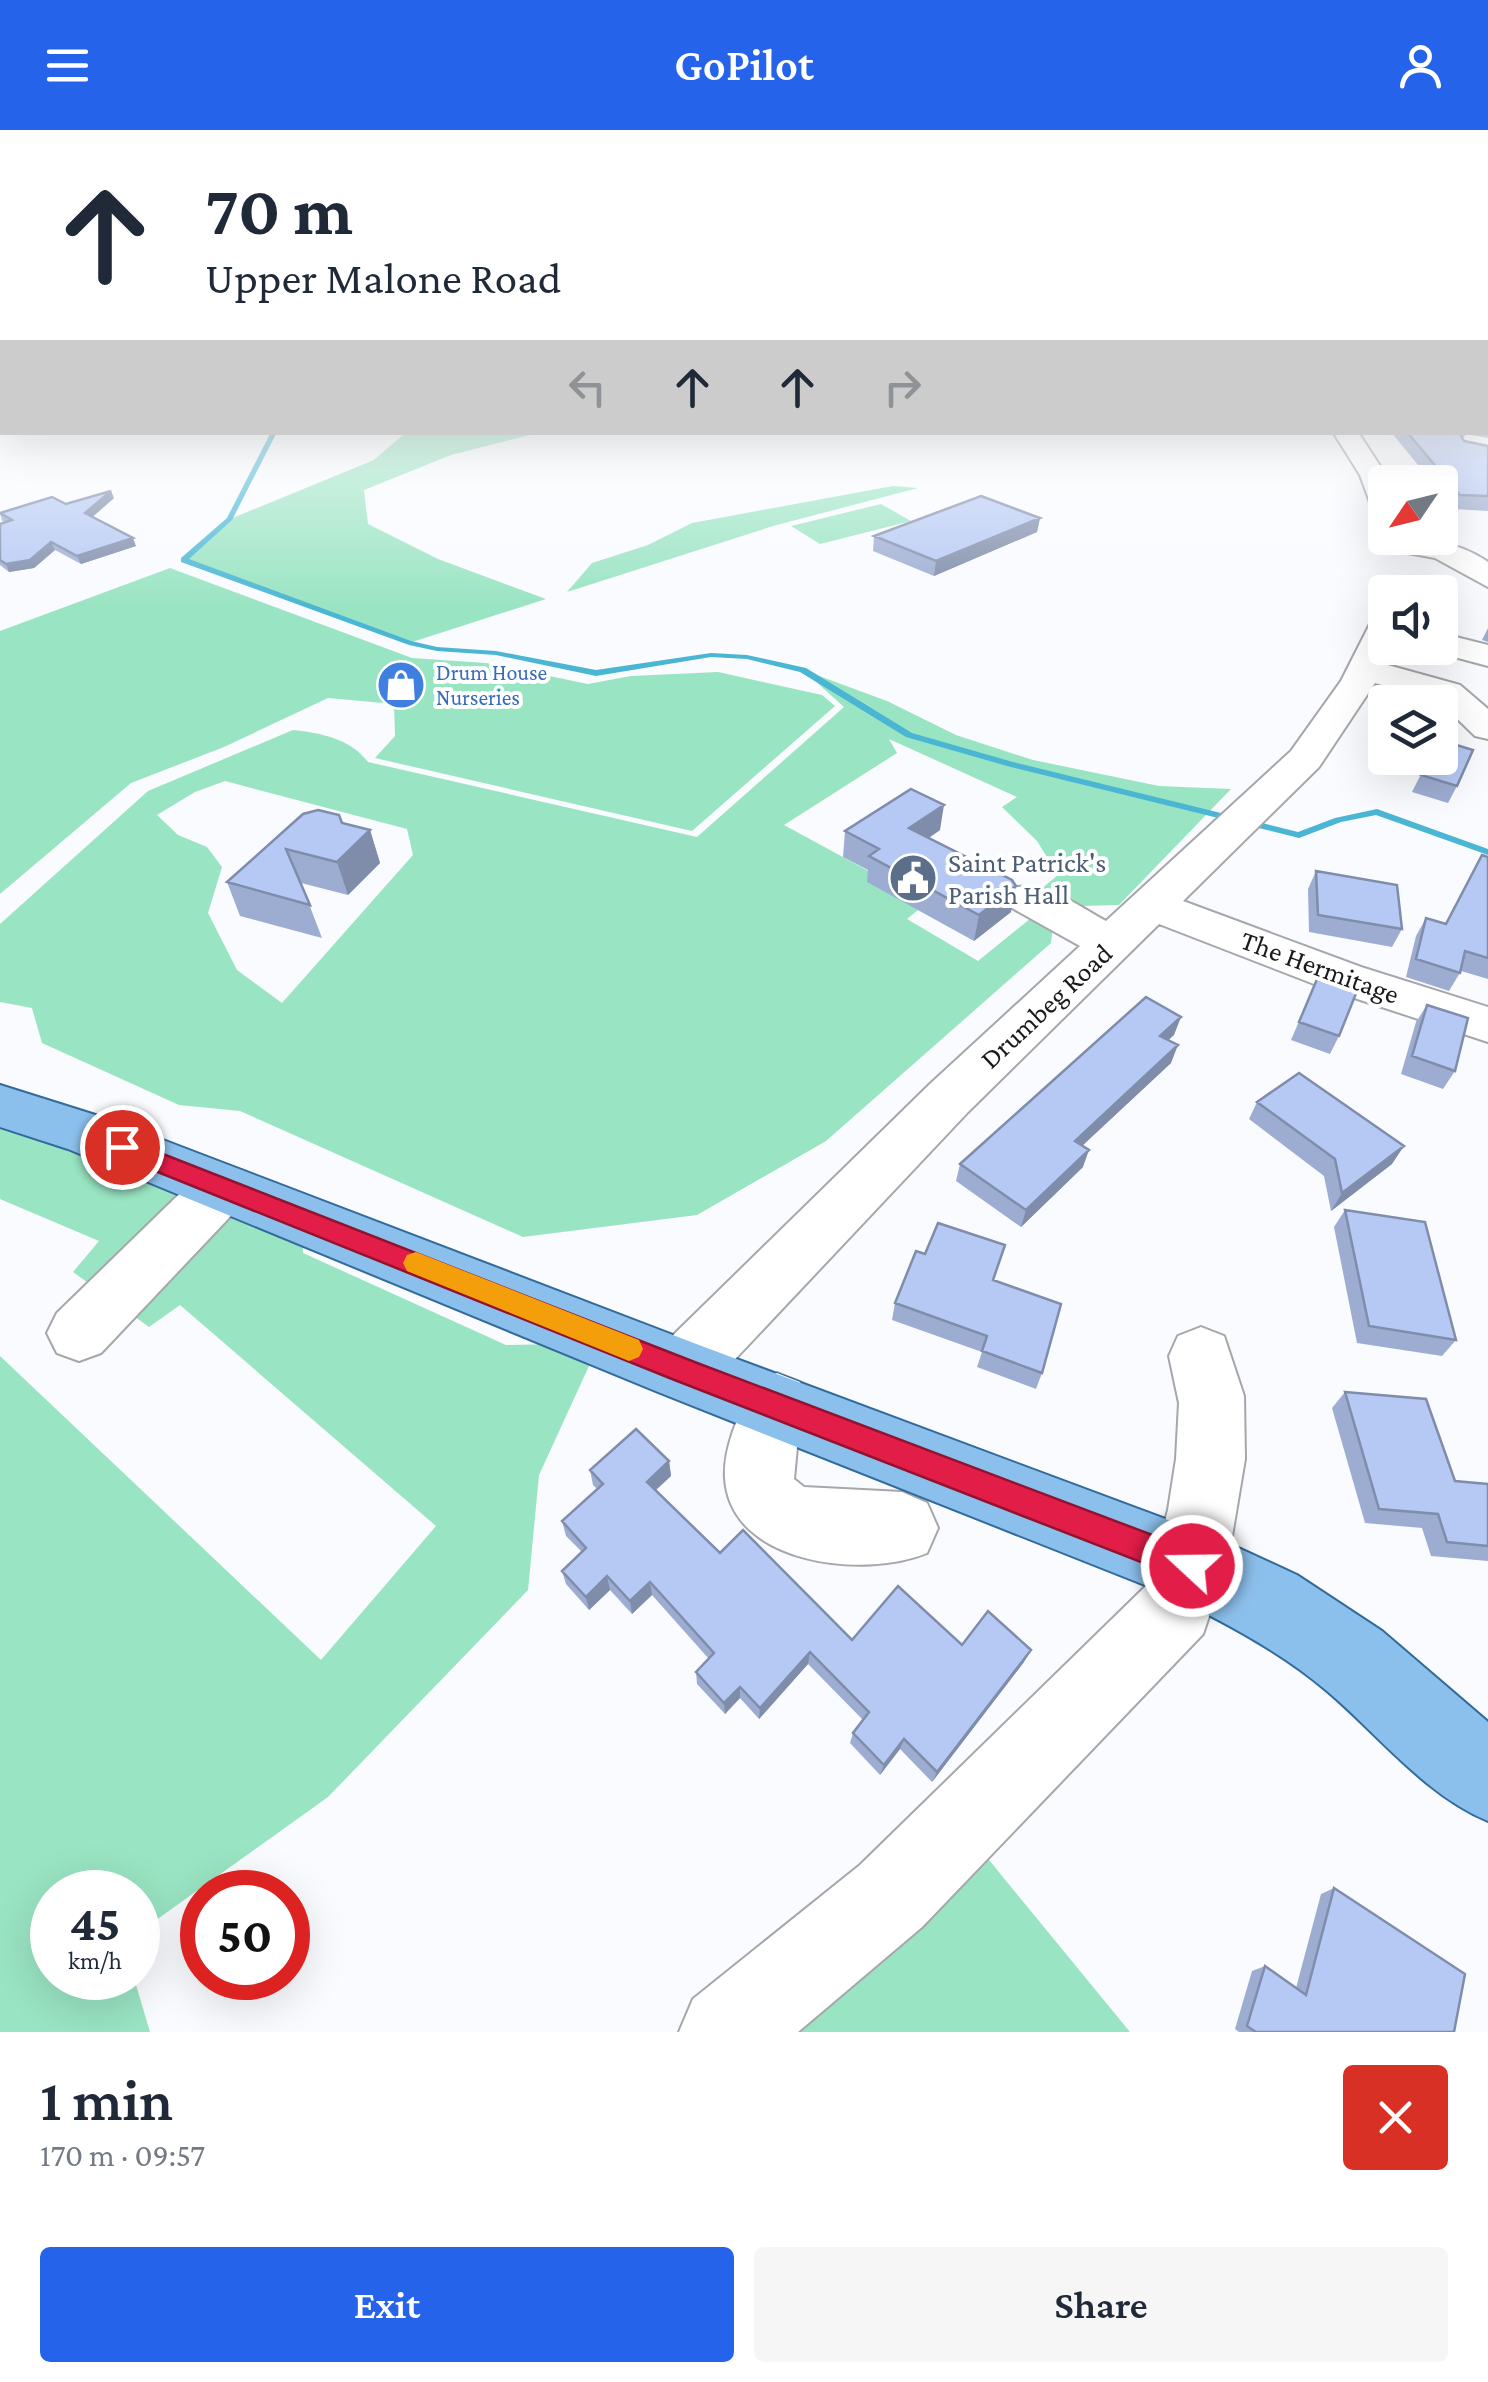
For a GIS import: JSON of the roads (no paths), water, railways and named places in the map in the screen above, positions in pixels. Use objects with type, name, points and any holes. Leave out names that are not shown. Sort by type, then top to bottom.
[{"type":"main road","points":[[0,1106],[88,1134],[682,1370],[1192,1566],[1269,1603],[1353,1660],[1488,1778]]},
{"type":"street","points":[[1347,435],[1368,466]]},
{"type":"street","points":[[1458,537],[1462,537],[1488,578]]},
{"type":"street","points":[[1393,574],[1394,555]]},
{"type":"street","points":[[1458,648],[1488,656]]},
{"type":"street","name":"Drumbeg Road","points":[[682,1370],[950,1098],[1242,821],[1325,735],[1368,663]]},
{"type":"street","points":[[1365,669],[1447,693],[1488,728]]},
{"type":"street","points":[[1028,898],[1112,944]]},
{"type":"street","name":"The Hermitage","points":[[1154,906],[1344,978],[1488,1025]]},
{"type":"street","points":[[80,1332],[223,1187]]},
{"type":"street","points":[[726,2032],[891,1896],[1177,1608],[1192,1566],[1207,1476],[1212,1406],[1201,1356]]},
{"type":"street","points":[[777,1404],[756,1467],[761,1491],[779,1512],[803,1525],[902,1528]]},
{"type":"waterway","points":[[272,435],[230,519],[184,560],[409,643],[496,653],[596,673],[711,655],[747,657],[803,670],[909,735],[1010,764],[1299,835],[1338,820],[1377,812],[1488,852]]},
{"type":"place","name":"Drum House Nurseries","points":[[401,685]]},
{"type":"place","name":"Saint Patrick's Parish Hall","points":[[913,878]]}]
